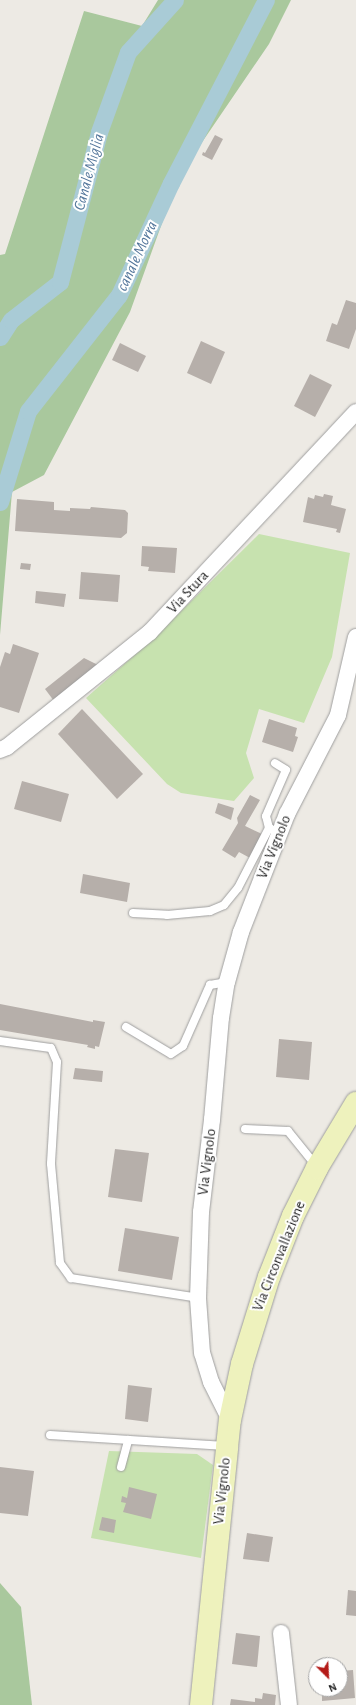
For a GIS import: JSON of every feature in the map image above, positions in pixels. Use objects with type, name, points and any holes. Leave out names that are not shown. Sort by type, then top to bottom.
[{"type":"main road","name":"Via Circonvallazione","points":[[230,1420],[244,1357],[269,1277],[293,1216],[317,1168],[356,1103]]},
{"type":"main road","name":"Via Vignolo","points":[[201,1705],[230,1420]]},
{"type":"street","name":"Via Stura","points":[[0,750],[7,747],[150,632],[356,412]]},
{"type":"street","name":"Via Vignolo","points":[[230,1420],[211,1382],[202,1353],[198,1298],[201,1212],[212,1120],[221,1018],[227,982],[241,932],[274,830],[287,814],[338,715],[356,637]]},
{"type":"street","points":[[281,1633],[289,1705]]},
{"type":"lane","points":[[133,913],[167,915],[210,911],[224,905],[238,888],[274,830],[266,816],[286,770],[275,763]]},
{"type":"lane","points":[[126,1027],[171,1054],[183,1046],[210,985],[227,982]]},
{"type":"lane","points":[[0,1042],[52,1048],[57,1062],[51,1164],[60,1263],[71,1278],[198,1298]]},
{"type":"lane","points":[[245,1129],[288,1131],[317,1168]]},
{"type":"lane","points":[[50,1435],[227,1446]]},
{"type":"lane","points":[[121,1467],[128,1440]]},
{"type":"green space","points":[[158,0],[291,0],[269,44],[179,176],[130,312],[44,475],[12,492],[0,635],[0,255],[5,254],[84,11],[142,26]]},
{"type":"green space","points":[[259,534],[350,553],[332,657],[304,723],[259,709],[246,753],[254,778],[234,801],[181,793],[167,784],[86,698],[156,636]]},
{"type":"green space","points":[[109,1451],[197,1454],[213,1465],[201,1558],[91,1538]]},
{"type":"green space","points":[[0,1583],[21,1607],[32,1705],[0,1705]]},
{"type":"building","points":[[215,135],[223,139],[212,160],[202,155],[203,152],[205,153]]},
{"type":"building","points":[[346,300],[356,303],[356,329],[349,349],[326,341],[332,323],[337,325]]},
{"type":"building","points":[[201,341],[225,352],[211,384],[187,373]]},
{"type":"building","points":[[120,343],[146,356],[138,372],[112,360]]},
{"type":"building","points":[[310,374],[332,385],[315,417],[294,406]]},
{"type":"building","points":[[324,494],[333,496],[331,505],[346,509],[340,533],[336,532],[337,529],[303,522],[308,497],[314,499],[315,495],[323,497]]},
{"type":"building","points":[[17,499],[54,502],[54,510],[70,511],[70,508],[90,509],[91,507],[125,510],[128,513],[127,533],[121,538],[15,531]]},
{"type":"building","points":[[142,546],[177,548],[175,573],[148,571],[149,567],[141,566]]},
{"type":"building","points":[[21,563],[31,564],[30,570],[20,569]]},
{"type":"building","points":[[81,572],[120,575],[118,602],[79,599]]},
{"type":"building","points":[[36,591],[66,594],[64,607],[35,603]]},
{"type":"building","points":[[13,644],[39,653],[19,713],[0,707],[0,667],[5,652],[10,654]]},
{"type":"building","points":[[84,658],[98,665],[54,701],[45,689]]},
{"type":"building","points":[[82,709],[143,774],[117,799],[58,734]]},
{"type":"building","points":[[269,719],[297,728],[295,736],[298,737],[293,752],[262,742]]},
{"type":"building","points":[[22,781],[69,794],[61,822],[14,809]]},
{"type":"building","points":[[250,795],[260,800],[245,826],[262,834],[250,858],[239,852],[235,858],[222,850],[238,823],[237,818]]},
{"type":"building","points":[[218,803],[234,808],[231,820],[215,813]]},
{"type":"building","points":[[83,874],[130,883],[127,902],[80,893]]},
{"type":"building","points":[[0,1004],[93,1022],[93,1020],[105,1022],[99,1047],[95,1046],[95,1049],[87,1047],[88,1045],[0,1030]]},
{"type":"building","points":[[279,1039],[312,1042],[309,1080],[276,1077]]},
{"type":"building","points":[[75,1068],[103,1071],[102,1082],[73,1079]]},
{"type":"building","points":[[115,1149],[149,1153],[142,1202],[108,1197]]},
{"type":"building","points":[[125,1228],[179,1237],[172,1280],[118,1271]]},
{"type":"building","points":[[128,1385],[152,1388],[148,1422],[125,1419]]},
{"type":"building","points":[[0,1467],[34,1471],[28,1516],[0,1513]]},
{"type":"building","points":[[129,1487],[157,1494],[151,1519],[123,1512],[126,1503],[121,1502],[122,1496],[127,1498]]},
{"type":"building","points":[[102,1517],[116,1520],[114,1533],[99,1530]]},
{"type":"building","points":[[247,1533],[273,1537],[269,1562],[243,1559]]},
{"type":"building","points":[[348,1590],[356,1591],[356,1616],[346,1615]]},
{"type":"building","points":[[236,1633],[260,1636],[257,1667],[232,1664]]},
{"type":"building","points":[[348,1670],[353,1670],[355,1698],[322,1701],[322,1697],[348,1697]]},
{"type":"building","points":[[263,1693],[276,1695],[275,1705],[230,1705],[231,1699],[255,1702],[255,1698],[262,1699]]},
{"type":"waterway","name":"Canale Miglia","points":[[0,337],[11,320],[60,282],[99,132],[128,52],[175,0]]},
{"type":"waterway","name":"canale Morra","points":[[0,502],[28,411],[119,295],[171,183],[266,0]]}]
